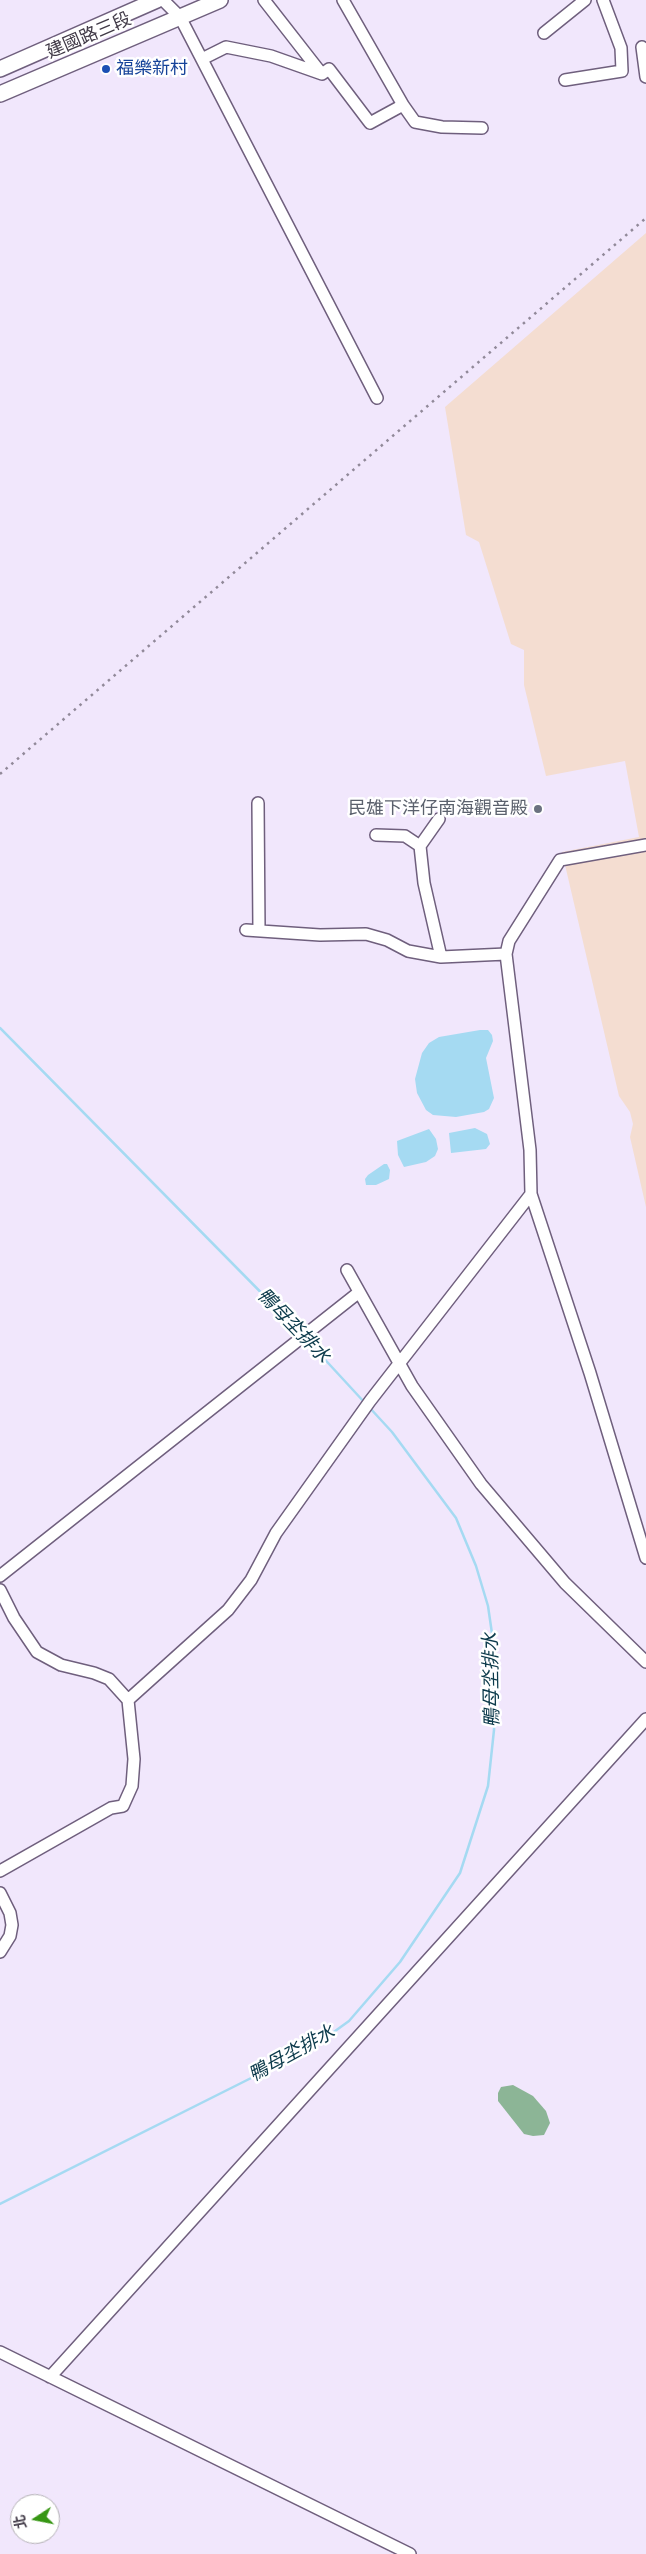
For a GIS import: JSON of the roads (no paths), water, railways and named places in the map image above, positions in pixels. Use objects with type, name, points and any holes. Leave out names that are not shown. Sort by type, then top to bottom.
[{"type":"main road","name":"建國路三段","points":[[0,69],[157,0]]},
{"type":"main road","name":"建國路三段","points":[[0,94],[220,0]]},
{"type":"street","points":[[163,0],[180,17],[377,398]]},
{"type":"street","points":[[264,0],[322,74]]},
{"type":"street","points":[[343,0],[403,105],[415,122],[442,127],[482,128]]},
{"type":"street","points":[[544,33],[584,0]]},
{"type":"street","points":[[565,80],[622,71],[621,48],[603,0]]},
{"type":"street","points":[[202,58],[226,47],[271,56],[322,74]]},
{"type":"street","points":[[642,47],[646,77]]},
{"type":"street","points":[[322,74],[330,69],[370,123],[403,105]]},
{"type":"street","points":[[258,803],[259,931]]},
{"type":"street","points":[[439,819],[420,846],[424,883],[441,957]]},
{"type":"street","points":[[376,835],[405,836],[420,846]]},
{"type":"street","points":[[646,845],[560,860],[509,941],[506,954],[530,1150],[531,1194],[590,1373],[646,1558]]},
{"type":"street","points":[[246,930],[320,935],[366,934],[387,940],[408,951],[441,957],[506,954]]},
{"type":"street","points":[[128,1700],[228,1610],[251,1580],[276,1533],[370,1401],[531,1194]]},
{"type":"street","points":[[347,1270],[358,1293],[412,1386],[481,1484],[564,1583],[646,1662]]},
{"type":"street","points":[[0,1576],[358,1293]]},
{"type":"street","points":[[0,1590],[14,1618],[37,1652],[61,1665],[94,1673],[108,1679],[128,1700],[134,1759],[132,1786],[122,1806],[110,1808],[0,1871]]},
{"type":"street","points":[[50,2377],[646,1719]]},
{"type":"street","points":[[0,1893],[10,1913],[12,1925],[10,1936],[0,1952]]},
{"type":"street","points":[[0,2352],[410,2554]]},
{"type":"water","points":[[488,1030],[492,1035],[493,1041],[486,1058],[494,1098],[489,1109],[484,1112],[456,1117],[433,1115],[426,1110],[417,1093],[415,1079],[422,1053],[429,1043],[439,1037]]},
{"type":"water","points":[[475,1128],[487,1134],[490,1144],[486,1149],[451,1153],[449,1133]]},
{"type":"water","points":[[429,1129],[436,1139],[438,1149],[435,1156],[426,1162],[404,1167],[398,1155],[397,1141]]},
{"type":"water","points":[[384,1164],[387,1164],[390,1170],[389,1179],[376,1185],[366,1185],[365,1179],[368,1175]]},
{"type":"waterway","name":"鴨母坔排水","points":[[0,1028],[301,1333]]},
{"type":"waterway","name":"鴨母坔排水","points":[[306,1339],[365,1403]]},
{"type":"waterway","name":"鴨母坔排水","points":[[0,2204],[313,2047],[349,2021],[400,1962],[460,1873],[488,1786],[494,1730],[496,1661],[488,1606],[476,1566],[456,1518],[392,1432],[369,1407]]},
{"type":"railway","points":[[0,774],[646,218]]},
{"type":"place","name":"福樂新村","points":[[106,69]]},
{"type":"place","name":"民雄下洋仔南海觀音殿","points":[[538,809]]}]
